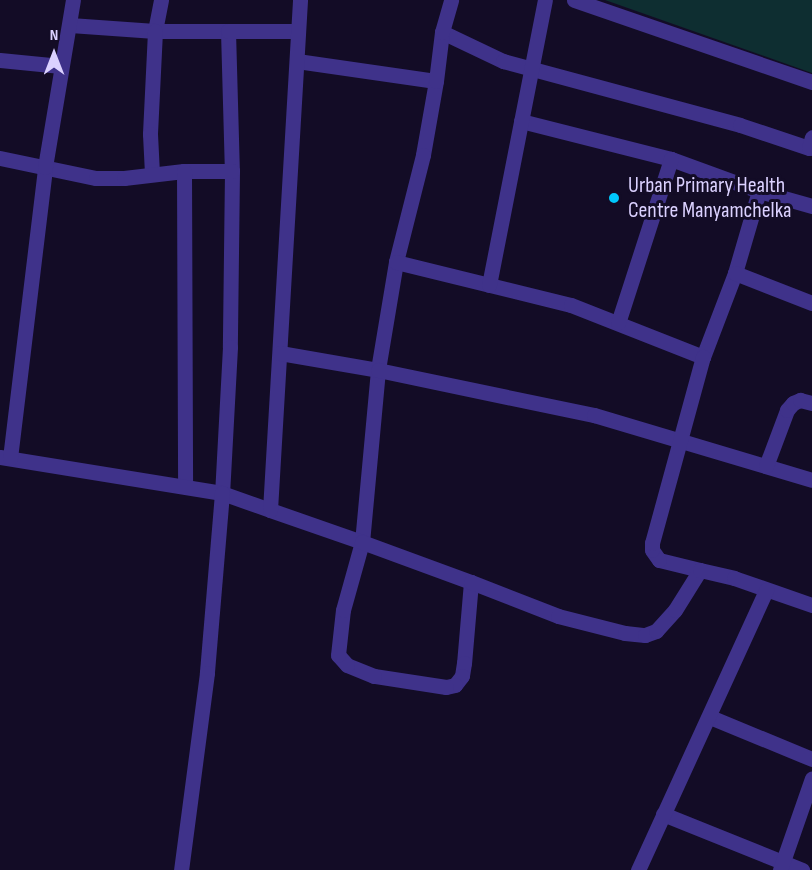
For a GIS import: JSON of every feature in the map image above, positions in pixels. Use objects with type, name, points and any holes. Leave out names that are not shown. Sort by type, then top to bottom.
[{"type":"street","points":[[73,0],[45,167],[5,457],[222,493],[362,542],[558,616],[606,630],[645,635],[656,631],[665,622],[700,570]]},
{"type":"street","points":[[152,174],[150,134],[155,31],[160,0]]},
{"type":"street","points":[[270,510],[300,0]]},
{"type":"street","points":[[451,0],[442,32],[423,155],[396,262],[378,370],[362,542],[343,610],[338,655],[347,666],[374,676],[446,687],[455,685],[462,676],[471,582]]},
{"type":"street","points":[[489,285],[545,0]]},
{"type":"street","points":[[574,0],[812,82]]},
{"type":"street","points":[[70,25],[155,31],[298,31]]},
{"type":"street","points":[[181,870],[207,673],[222,493],[230,347],[232,171],[228,31]]},
{"type":"street","points":[[442,32],[503,61],[740,125],[809,148],[812,137]]},
{"type":"street","points":[[0,60],[61,66]]},
{"type":"street","points":[[297,61],[436,81]]},
{"type":"street","points":[[521,121],[671,159],[759,191],[812,206]]},
{"type":"street","points":[[0,158],[96,178],[184,171],[232,171]]},
{"type":"street","points":[[618,323],[671,159]]},
{"type":"street","points":[[184,171],[185,486]]},
{"type":"street","points":[[759,191],[735,273],[703,357],[679,439],[652,550],[660,560],[812,605]]},
{"type":"street","points":[[396,262],[571,305],[703,357]]},
{"type":"street","points":[[735,273],[812,303]]},
{"type":"street","points":[[280,353],[378,370],[594,415],[812,480]]},
{"type":"street","points":[[766,466],[788,410],[793,403],[800,400],[812,403]]},
{"type":"street","points":[[638,870],[710,717],[766,590]]},
{"type":"street","points":[[710,717],[812,759]]},
{"type":"street","points":[[781,866],[812,778]]},
{"type":"street","points":[[663,814],[781,866],[802,870]]},
{"type":"green space","points":[[605,0],[812,0],[812,73]]},
{"type":"place","name":"Urban Primary Health Centre Manyamchelka","points":[[614,198]]}]
